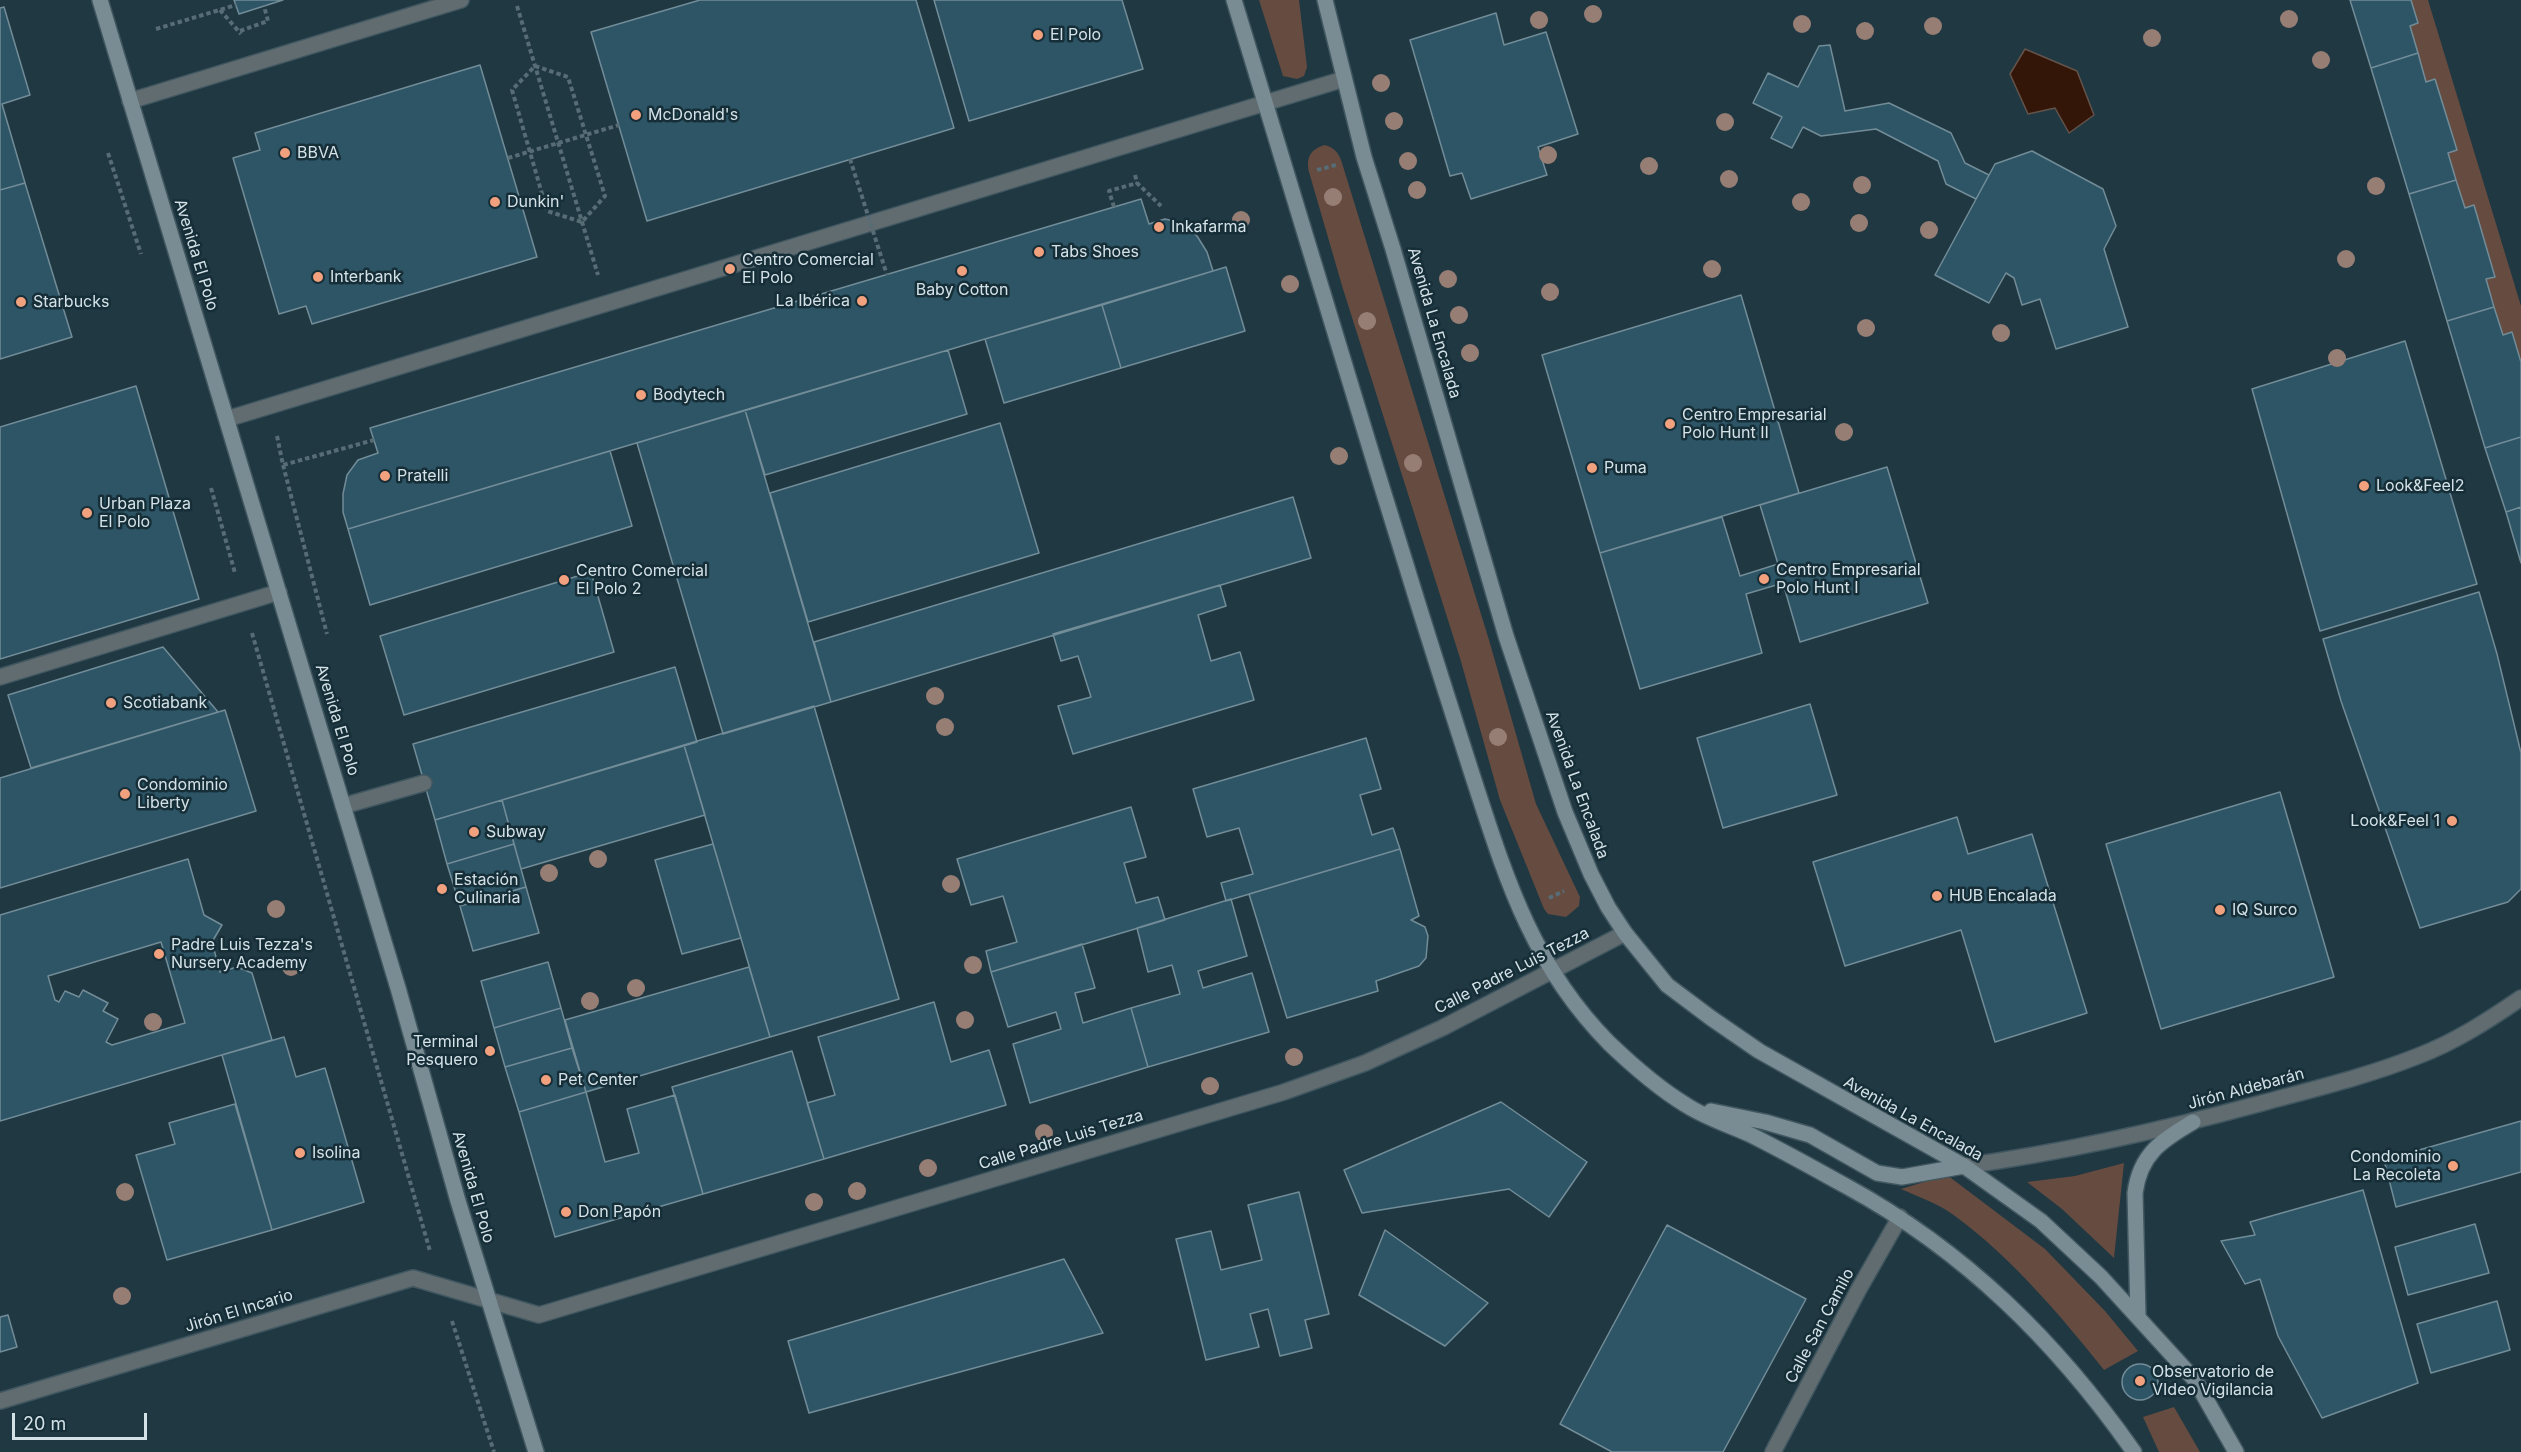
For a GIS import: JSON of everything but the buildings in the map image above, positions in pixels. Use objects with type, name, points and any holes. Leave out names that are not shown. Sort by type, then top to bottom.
[{"type":"main road","name":"Avenida El Polo","points":[[100,0],[343,806],[458,1202],[536,1452]]},
{"type":"main road","points":[[1234,0],[1434,655],[1503,871],[1523,918],[1552,972],[1578,1008],[1607,1041],[1646,1077],[1688,1107],[1755,1137],[1900,1217],[1945,1248],[1993,1288],[2051,1347],[2104,1410],[2134,1452]]},
{"type":"main road","name":"Avenida La Encalada","points":[[1325,0],[1364,157],[1394,249],[1509,647],[1565,812],[1591,874],[1625,933],[1667,985],[1740,1038],[1828,1091],[1964,1166],[2040,1221],[2077,1253],[2138,1315],[2195,1380],[2236,1452]]},
{"type":"main road","points":[[1688,1107],[1765,1122],[1810,1135],[1877,1173],[1902,1177],[1964,1166]]},
{"type":"main road","points":[[2138,1315],[2135,1193],[2137,1177],[2151,1153],[2166,1138],[2193,1122]]},
{"type":"street","points":[[130,100],[461,0]]},
{"type":"street","points":[[227,419],[1344,79]]},
{"type":"street","points":[[0,677],[279,592]]},
{"type":"street","points":[[343,806],[424,783]]},
{"type":"street","name":"Calle Padre Luis Tezza","points":[[488,1299],[539,1315],[1284,1092],[1365,1063],[1442,1028],[1625,933]]},
{"type":"street","name":"Jirón Aldebarán","points":[[1964,1166],[2117,1141],[2341,1082],[2419,1056],[2483,1024],[2521,998]]},
{"type":"street","name":"Calle San Camilo","points":[[1773,1452],[1859,1289],[1900,1217]]},
{"type":"street","name":"Jirón El Incario","points":[[0,1401],[414,1278],[488,1299]]},
{"type":"path","points":[[156,29],[236,5]]},
{"type":"path","points":[[220,9],[240,31],[268,21],[264,6]]},
{"type":"path","points":[[517,6],[599,279]]},
{"type":"path","points":[[535,66],[512,90],[544,200],[548,211],[582,222]]},
{"type":"path","points":[[535,66],[567,77],[605,196],[582,222]]},
{"type":"path","points":[[508,158],[619,125]]},
{"type":"path","points":[[108,153],[144,263]]},
{"type":"path","points":[[850,159],[887,275]]},
{"type":"path","points":[[1309,172],[1342,163]]},
{"type":"path","points":[[1114,207],[1110,191],[1137,183],[1161,206]]},
{"type":"path","points":[[275,426],[283,465],[374,440]]},
{"type":"path","points":[[208,477],[440,1286],[494,1452]]},
{"type":"path","points":[[1548,898],[1572,886]]},
{"type":"shaded area","points":[[1259,0],[1299,0],[1307,67],[1304,76],[1297,79],[1283,76]]},
{"type":"shaded area","points":[[2411,0],[2428,0],[2521,306],[2521,362],[2512,332],[2503,335],[2486,279],[2495,276],[2474,205],[2465,208],[2448,153],[2457,149],[2435,80],[2426,82],[2410,26],[2418,23]]},
{"type":"shaded area","points":[[2025,49],[2077,71],[2094,115],[2069,133],[2055,108],[2028,114],[2010,74]]},
{"type":"shaded area","points":[[1325,145],[1336,151],[1342,163],[1489,640],[1536,804],[1580,897],[1579,906],[1566,917],[1548,914],[1544,909],[1500,800],[1460,658],[1343,289],[1309,172],[1310,155]]},
{"type":"shaded area","points":[[2124,1163],[2114,1258],[2062,1209],[2027,1182],[2075,1176]]},
{"type":"shaded area","points":[[1947,1175],[2045,1249],[2105,1311],[2138,1351],[2104,1370],[2053,1308],[1976,1232],[1949,1212],[1901,1189]]},
{"type":"shaded area","points":[[2174,1407],[2200,1452],[2159,1452],[2143,1417]]},
{"type":"place","name":"El Polo","points":[[1038,35]]},
{"type":"place","name":"McDonald's","points":[[636,115]]},
{"type":"place","name":"BBVA","points":[[285,153]]},
{"type":"place","name":"Dunkin'","points":[[495,202]]},
{"type":"place","name":"Inkafarma","points":[[1159,227]]},
{"type":"place","name":"Tabs Shoes","points":[[1039,252]]},
{"type":"place","name":"Centro Comercial El Polo","points":[[730,269]]},
{"type":"place","name":"Baby Cotton","points":[[962,271]]},
{"type":"place","name":"Interbank","points":[[318,277]]},
{"type":"place","name":"La Ibérica","points":[[862,301]]},
{"type":"place","name":"Starbucks","points":[[21,302]]},
{"type":"place","name":"Bodytech","points":[[641,395]]},
{"type":"place","name":"Centro Empresarial Polo Hunt II","points":[[1670,424]]},
{"type":"place","name":"Puma","points":[[1592,468]]},
{"type":"place","name":"Pratelli","points":[[385,476]]},
{"type":"place","name":"Look&Feel2","points":[[2364,486]]},
{"type":"place","name":"Urban Plaza El Polo","points":[[87,513]]},
{"type":"place","name":"Centro Empresarial Polo Hunt I","points":[[1764,579]]},
{"type":"place","name":"Centro Comercial El Polo 2","points":[[564,580]]},
{"type":"place","name":"Scotiabank","points":[[111,703]]},
{"type":"place","name":"Condominio Liberty","points":[[125,794]]},
{"type":"place","name":"Look&Feel 1","points":[[2452,821]]},
{"type":"place","name":"Subway","points":[[474,832]]},
{"type":"place","name":"Estación Culinaria","points":[[442,889]]},
{"type":"place","name":"HUB Encalada","points":[[1937,896]]},
{"type":"place","name":"IQ Surco","points":[[2220,910]]},
{"type":"place","name":"Padre Luis Tezza's Nursery Academy","points":[[159,954]]},
{"type":"place","name":"Terminal Pesquero","points":[[490,1051]]},
{"type":"place","name":"Pet Center","points":[[546,1080]]},
{"type":"place","name":"Isolina","points":[[300,1153]]},
{"type":"place","name":"Condominio La Recoleta","points":[[2453,1166]]},
{"type":"place","name":"Don Papón","points":[[566,1212]]},
{"type":"place","name":"Observatorio de VIdeo Vigilancia","points":[[2140,1381]]}]
